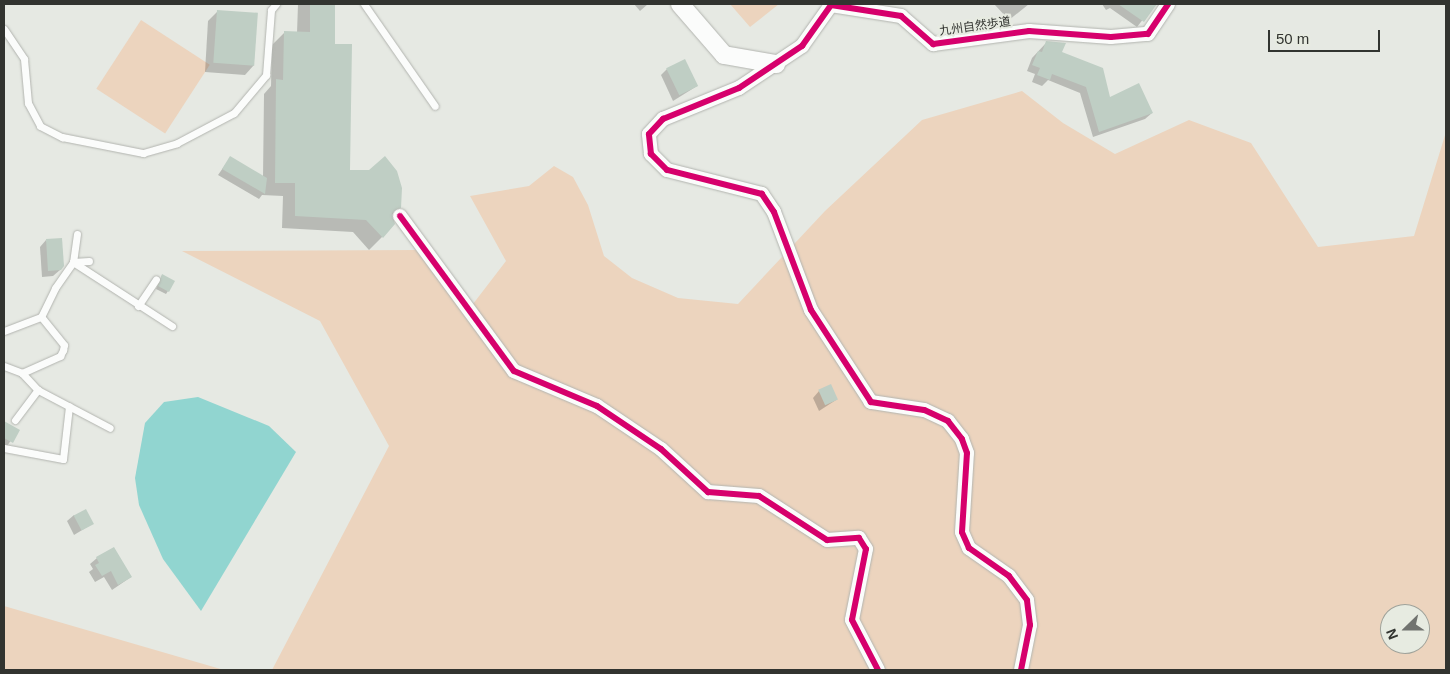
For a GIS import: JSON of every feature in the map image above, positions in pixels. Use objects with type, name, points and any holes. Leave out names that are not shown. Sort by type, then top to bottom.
[{"type":"street","points":[[680,4],[724,55],[776,64]]},
{"type":"street","name":"九州自然歩道","points":[[776,64],[802,46],[831,5],[901,16],[933,44],[1029,31],[1111,36],[1148,34],[1168,4]]},
{"type":"street","points":[[776,64],[739,88],[663,119],[649,134],[651,154],[667,170],[762,194],[774,212],[811,310],[871,402],[924,410],[948,421],[962,439],[968,453],[962,532],[969,548],[1009,576],[1027,600],[1030,625],[1021,670]]},
{"type":"street","points":[[400,216],[514,371],[597,406],[661,449],[708,492],[758,496],[827,540],[859,538],[866,549],[852,620],[878,670]]},
{"type":"lane","points":[[4,29],[24,59],[28,103],[40,126],[62,137],[143,153],[177,144],[234,113],[266,75],[271,10],[276,4]]},
{"type":"lane","points":[[364,4],[435,106]]},
{"type":"lane","points":[[4,331],[41,318],[55,288],[73,262],[77,234]]},
{"type":"lane","points":[[73,262],[89,261]]},
{"type":"lane","points":[[73,262],[138,306],[172,326]]},
{"type":"lane","points":[[138,306],[156,279]]},
{"type":"lane","points":[[22,373],[60,356],[63,350],[64,345],[41,318]]},
{"type":"lane","points":[[4,366],[22,373],[38,390],[110,428]]},
{"type":"lane","points":[[16,420],[38,390]]},
{"type":"lane","points":[[4,448],[63,459],[69,406]]},
{"type":"shaded area","points":[[730,4],[779,4],[750,27]]},
{"type":"shaded area","points":[[141,20],[210,65],[165,133],[96,89]]},
{"type":"shaded area","points":[[1022,91],[1063,123],[1115,154],[1189,120],[1251,143],[1318,247],[1414,236],[1446,132],[1446,670],[272,670],[389,446],[320,321],[182,251],[418,250],[473,304],[506,261],[470,196],[529,186],[554,166],[573,177],[588,205],[604,256],[632,278],[678,298],[738,304],[825,211],[922,120]]},
{"type":"shaded area","points":[[4,606],[224,670],[4,670]]},
{"type":"water","points":[[198,397],[269,426],[296,452],[201,611],[163,559],[139,505],[135,478],[145,423],[164,402]]},
{"type":"building","points":[[310,4],[335,4],[335,44],[352,44],[350,170],[369,170],[385,156],[397,171],[402,188],[401,208],[392,213],[395,224],[383,238],[366,220],[295,216],[295,183],[275,183],[276,79],[283,80],[284,31],[310,32]]},
{"type":"building","points":[[1118,4],[1157,4],[1144,22]]},
{"type":"building","points":[[217,10],[258,13],[254,66],[213,63]]},
{"type":"building","points":[[1046,41],[1066,43],[1062,52],[1103,68],[1110,97],[1139,83],[1153,113],[1099,132],[1086,87],[1052,74],[1050,80],[1037,75],[1040,68],[1032,65],[1038,51],[1042,52]]},
{"type":"building","points":[[685,59],[698,86],[679,95],[666,68]]},
{"type":"building","points":[[230,156],[267,178],[265,194],[222,169]]},
{"type":"building","points":[[62,238],[64,266],[61,270],[48,271],[46,239]]},
{"type":"building","points":[[162,274],[175,281],[169,292],[158,286]]},
{"type":"building","points":[[831,384],[838,400],[825,405],[818,390]]},
{"type":"building","points":[[4,421],[20,430],[13,443],[4,438]]},
{"type":"building","points":[[86,509],[94,524],[82,531],[74,516]]},
{"type":"building","points":[[114,547],[132,577],[118,585],[111,571],[102,576],[95,565],[99,563],[96,557]]},
{"type":"cycle path","points":[[1021,670],[1030,625],[1027,600],[1009,576],[969,548],[962,532],[967,453],[962,439],[948,421],[924,410],[871,402],[811,310],[774,212],[762,194],[667,170],[651,154],[649,134],[663,119],[739,88],[802,46],[831,5],[901,16],[933,44],[1029,31],[1111,37],[1148,34],[1168,4]]},
{"type":"cycle path","points":[[400,216],[514,371],[597,406],[661,449],[708,492],[759,496],[827,540],[859,538],[866,549],[852,620],[878,670]]}]
